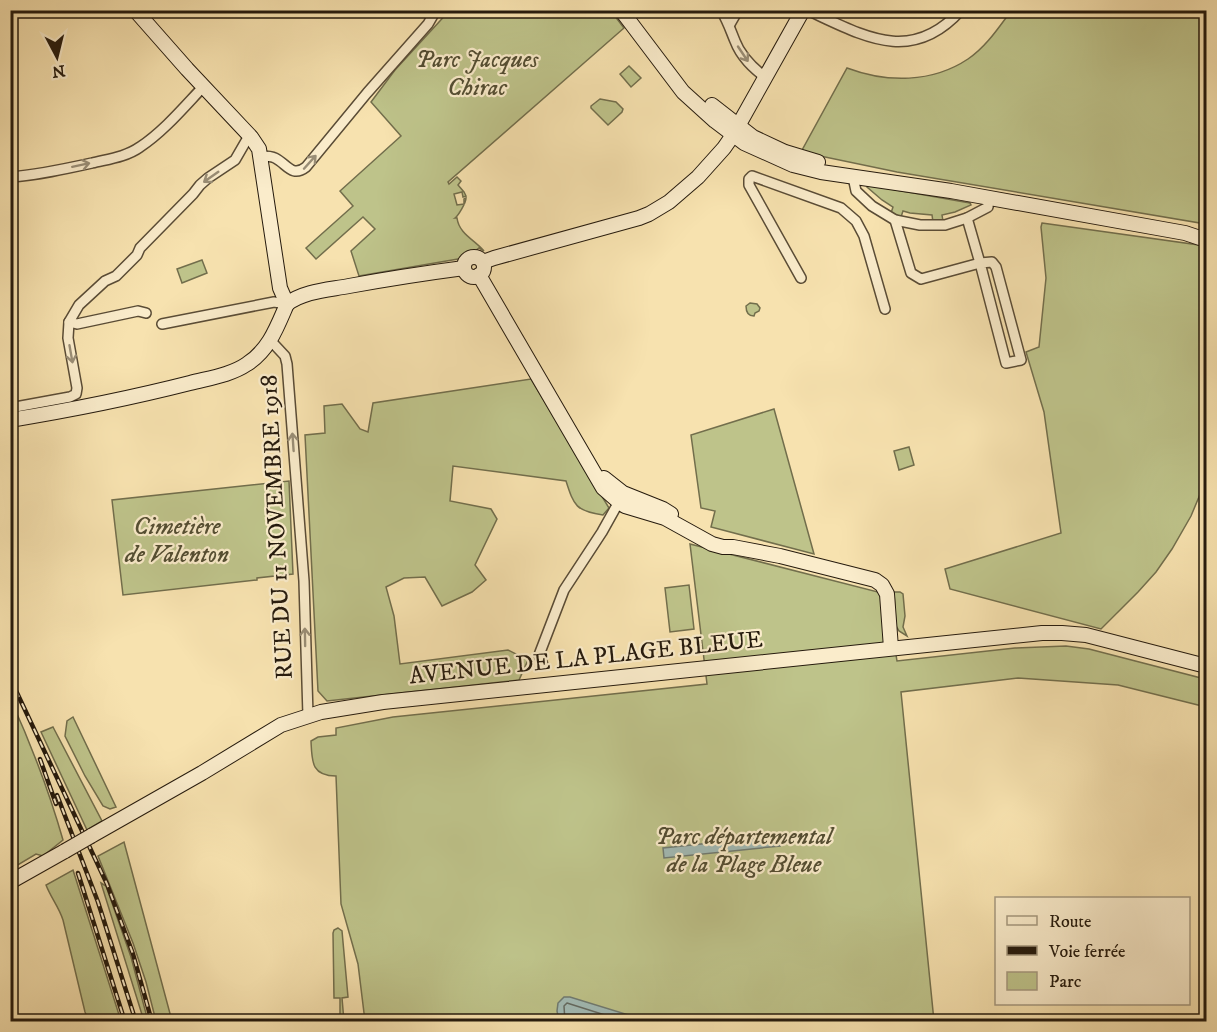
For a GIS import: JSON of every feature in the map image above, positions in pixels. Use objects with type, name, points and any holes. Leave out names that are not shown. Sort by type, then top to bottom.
[{"type":"main road","points":[[135,10],[203,87],[251,136],[259,149],[276,270],[287,304]]},
{"type":"main road","points":[[621,10],[683,92],[736,130],[785,152],[857,174],[1185,233],[1206,240]]},
{"type":"main road","points":[[628,10],[682,79],[724,116],[736,130]]},
{"type":"main road","points":[[481,269],[494,258],[639,218],[669,202],[698,177],[724,148],[805,10]]},
{"type":"main road","points":[[857,174],[904,178],[912,182],[973,190],[1206,230]]},
{"type":"main road","points":[[973,190],[985,194],[989,199]]},
{"type":"main road","points":[[10,420],[34,410],[151,393],[229,372],[246,365],[258,356],[271,340],[287,304],[295,298],[370,282],[465,267],[466,261],[472,257],[478,258],[481,269],[603,488],[621,497],[637,511],[665,518],[712,544],[780,556],[875,580],[882,585],[887,594],[891,648]]},
{"type":"main road","name":"AVENUE DE LA PLAGE BLEUE","points":[[10,882],[202,773],[281,725],[321,712],[383,702],[1042,633],[1086,635],[1206,666]]},
{"type":"street","points":[[260,156],[274,158],[296,171],[301,171],[306,167],[428,24],[436,10]]},
{"type":"street","points":[[721,10],[730,24],[735,42],[753,68],[766,78]]},
{"type":"street","points":[[730,24],[738,10]]},
{"type":"street","points":[[805,10],[865,36],[897,42],[915,39],[937,31],[961,10]]},
{"type":"street","points":[[10,177],[128,154],[166,126],[203,87]]},
{"type":"street","points":[[10,408],[34,410],[76,393],[68,338],[69,322],[79,305],[138,255],[140,248],[200,185],[236,160],[251,136]]},
{"type":"street","points":[[857,174],[856,191],[872,206],[895,220],[920,225],[945,225],[968,218],[988,207],[989,199]]},
{"type":"street","points":[[801,278],[749,185],[749,179],[752,176],[841,208],[856,221],[864,236],[885,309]]},
{"type":"street","points":[[856,221],[872,206]]},
{"type":"street","points":[[895,220],[911,273],[921,279],[980,263],[992,262],[996,267],[1021,360],[1006,363],[980,263],[968,218]]},
{"type":"street","points":[[162,324],[274,302],[287,304]]},
{"type":"street","points":[[69,322],[77,324],[138,312],[146,313]]},
{"type":"street","name":"RUE DU 11 NOVEMBRE 1918","points":[[271,340],[285,356],[287,364],[304,581],[308,716]]},
{"type":"street","points":[[543,665],[539,655],[564,590],[621,497]]},
{"type":"green space","name":"Parc Jacques Chirac","points":[[450,10],[611,11],[624,28],[448,182],[449,184],[457,177],[461,181],[458,185],[466,196],[463,197],[462,192],[454,194],[457,205],[464,204],[464,199],[466,200],[462,209],[455,218],[464,233],[484,251],[479,248],[458,259],[359,276],[351,251],[375,229],[363,217],[316,259],[306,248],[353,206],[340,191],[401,136],[371,102],[395,70]]},
{"type":"green space","points":[[1011,11],[1206,11],[1206,224],[897,172],[801,152],[847,68],[893,78],[940,73],[968,59],[981,49]]},
{"type":"green space","points":[[629,66],[641,78],[631,87],[620,74]]},
{"type":"green space","points":[[600,99],[616,102],[623,109],[608,125],[591,108]]},
{"type":"green space","points":[[868,185],[971,205],[942,215],[943,221],[933,222],[932,215],[903,211],[901,217],[891,213],[893,207],[867,187]]},
{"type":"green space","points":[[1042,223],[1206,246],[1206,480],[1191,516],[1156,572],[1101,629],[950,589],[945,569],[1061,533],[1044,412],[1026,352],[1039,347],[1046,278]]},
{"type":"green space","points":[[202,260],[207,273],[182,283],[177,269]]},
{"type":"green space","points":[[750,303],[757,304],[760,308],[754,316],[746,310],[746,306]]},
{"type":"green space","points":[[531,379],[609,508],[603,515],[587,512],[577,506],[566,481],[453,466],[450,501],[491,509],[497,519],[475,565],[486,580],[472,592],[442,606],[425,577],[404,578],[386,587],[394,616],[400,664],[508,650],[528,660],[519,680],[327,701],[318,691],[305,435],[325,433],[324,406],[342,404],[360,429],[368,432],[373,403]]},
{"type":"green space","points":[[774,409],[814,554],[711,527],[715,511],[701,508],[691,435]]},
{"type":"green space","points":[[909,447],[914,465],[899,470],[894,451]]},
{"type":"green space","name":"Cimetière de Valenton","points":[[289,481],[293,574],[123,595],[112,500]]},
{"type":"green space","name":"Parc départemental de la Plage Bleue","points":[[690,544],[882,593],[897,661],[1015,648],[1066,646],[1089,649],[1205,679],[1206,675],[1206,707],[1118,685],[1018,678],[901,692],[934,1021],[365,1021],[358,964],[341,904],[336,776],[322,773],[314,766],[311,741],[318,737],[336,735],[336,728],[393,717],[707,684]]},
{"type":"green space","points":[[689,585],[694,629],[670,632],[665,588]]},
{"type":"green space","points":[[894,592],[903,594],[905,616],[903,627],[907,636],[896,626]]},
{"type":"green space","points":[[10,698],[39,768],[63,840],[43,856],[36,854],[11,869]]},
{"type":"green space","points":[[73,717],[116,807],[110,809],[103,806],[65,736],[67,721]]},
{"type":"green space","points":[[53,727],[102,821],[87,830],[41,732]]},
{"type":"green space","points":[[124,842],[172,1021],[156,1021],[133,943],[98,856]]},
{"type":"green space","points":[[73,870],[121,1021],[89,1021],[85,1012],[63,920],[46,885]]},
{"type":"green space","points":[[101,883],[106,886],[131,957],[148,1021],[144,1021]]},
{"type":"green space","points":[[338,928],[342,931],[348,997],[342,998],[344,1021],[340,1021],[340,998],[334,998],[333,933]]},
{"type":"water","points":[[778,836],[780,846],[664,858],[663,848]]},
{"type":"water","points":[[564,997],[648,1021],[559,1021],[558,1003]]},
{"type":"railway","points":[[10,678],[107,884],[133,954],[152,1022]]},
{"type":"railway","points":[[40,759],[56,804]]},
{"type":"railway","points":[[57,795],[98,902],[136,1022]]},
{"type":"railway","points":[[78,873],[125,1022]]}]
